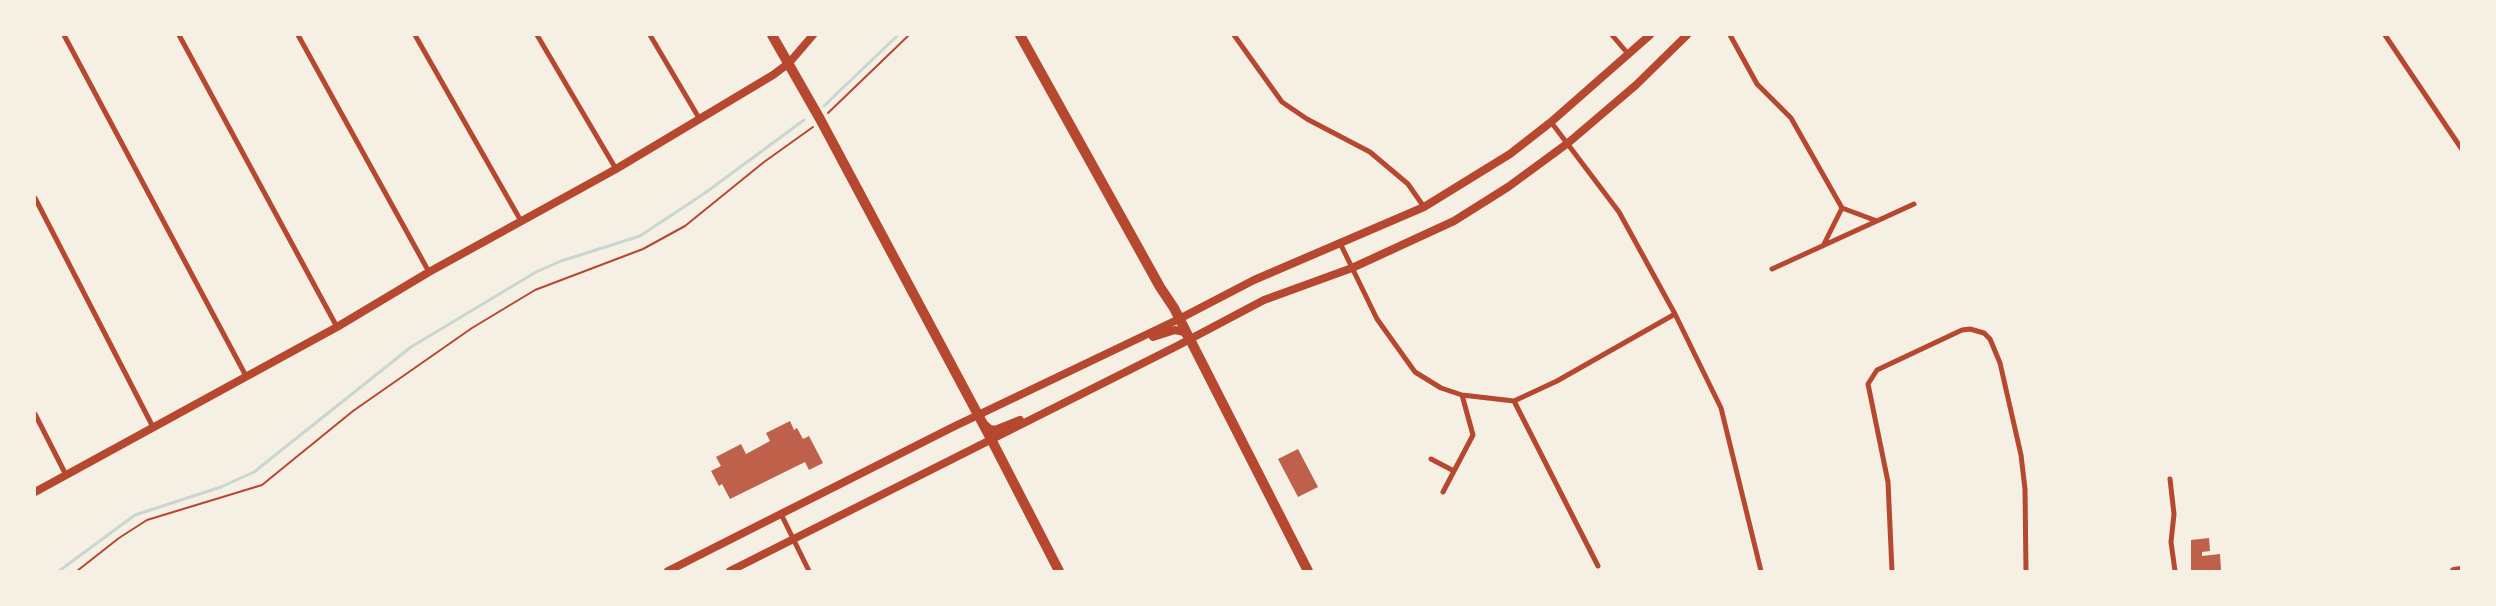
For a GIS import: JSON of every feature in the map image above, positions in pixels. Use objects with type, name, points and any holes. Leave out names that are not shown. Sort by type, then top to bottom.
[{"type":"main road","points":[[772,35],[817,114],[980,418],[1059,571]]},
{"type":"main road","points":[[1020,35],[1179,319],[1308,571]]},
{"type":"street","points":[[64,35],[246,376]]},
{"type":"street","points":[[179,35],[337,328]]},
{"type":"street","points":[[298,35],[429,272]]},
{"type":"street","points":[[415,35],[522,221]]},
{"type":"street","points":[[537,35],[616,169]]},
{"type":"street","points":[[650,35],[698,118]]},
{"type":"street","points":[[35,492],[337,328],[429,272],[616,169],[698,118],[773,75],[789,63],[813,35]]},
{"type":"street","points":[[1234,35],[1282,102],[1307,119],[1370,152],[1408,184],[1424,207]]},
{"type":"street","points":[[1612,35],[1629,55]]},
{"type":"street","points":[[668,571],[980,418],[1254,280],[1341,245],[1424,207],[1510,154],[1551,122],[1650,35]]},
{"type":"street","points":[[730,571],[792,538],[1060,406],[1264,300],[1352,268],[1454,220],[1508,187],[1568,143],[1636,85],[1687,35]]},
{"type":"street","points":[[1730,35],[1757,84],[1791,118],[1842,208],[1877,221]]},
{"type":"street","points":[[2385,35],[2461,148]]},
{"type":"street","points":[[1551,122],[1619,212],[1675,314],[1721,408],[1761,571]]},
{"type":"street","points":[[35,198],[153,427]]},
{"type":"street","points":[[1772,269],[1914,204]]},
{"type":"street","points":[[1823,246],[1842,208]]},
{"type":"street","points":[[1341,245],[1377,319],[1415,372],[1441,388],[1462,395],[1514,401],[1557,381],[1675,314]]},
{"type":"street","points":[[1892,571],[1888,482],[1868,384],[1878,370],[1962,330],[1970,329],[1984,333],[1990,339],[2000,363],[2021,455],[2025,489],[2026,571]]},
{"type":"street","points":[[1094,359],[1175,330],[1184,332],[1188,338]]},
{"type":"street","points":[[1443,492],[1473,435],[1462,395]]},
{"type":"street","points":[[1514,401],[1598,566]]},
{"type":"street","points":[[980,418],[990,429],[995,430],[1060,406]]},
{"type":"street","points":[[35,414],[66,476]]},
{"type":"street","points":[[1431,459],[1454,471]]},
{"type":"street","points":[[2170,479],[2174,514],[2170,542],[2175,571]]},
{"type":"street","points":[[781,514],[809,571]]},
{"type":"street","points":[[2454,571],[2461,570]]},
{"type":"path","points":[[817,114],[823,110],[826,114],[909,35]]},
{"type":"path","points":[[77,571],[119,538],[147,520],[262,485],[353,411],[472,328],[535,290],[643,249],[685,226],[764,162],[814,127]]},
{"type":"building","points":[[790,421],[794,430],[797,428],[803,439],[809,436],[823,463],[809,470],[805,462],[730,499],[722,484],[719,486],[711,471],[721,466],[716,457],[741,444],[746,454],[770,441],[766,433]]},
{"type":"building","points":[[1298,449],[1318,487],[1298,497],[1278,459]]},
{"type":"building","points":[[2209,538],[2210,551],[2202,552],[2202,556],[2220,554],[2221,570],[2191,570],[2191,540]]},
{"type":"waterway","points":[[824,106],[898,35]]},
{"type":"waterway","points":[[59,571],[135,515],[221,487],[254,472],[411,347],[536,272],[561,261],[640,236],[705,193],[804,120]]}]
